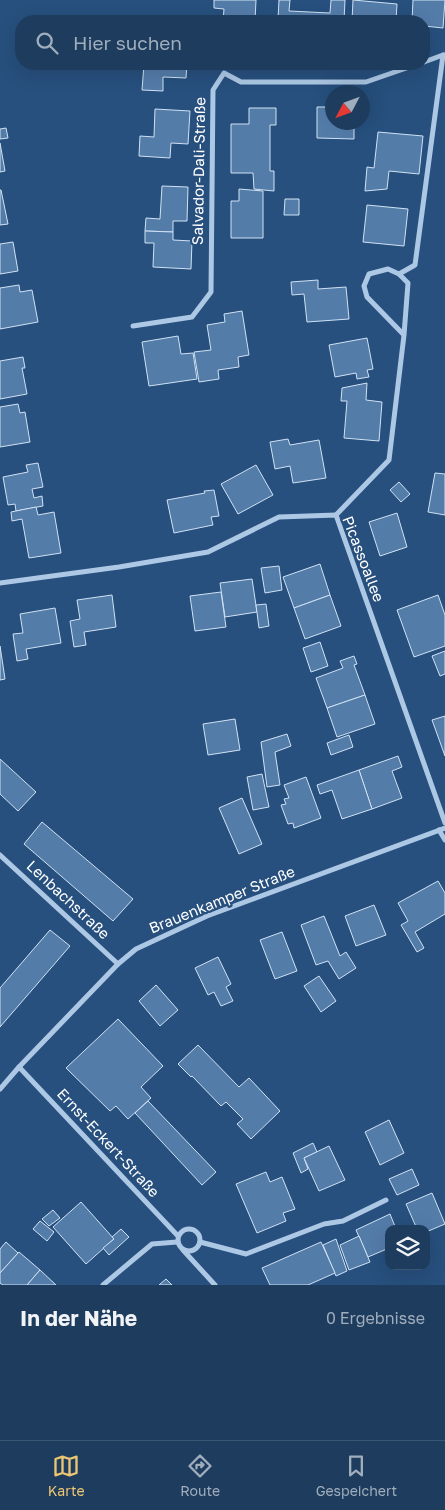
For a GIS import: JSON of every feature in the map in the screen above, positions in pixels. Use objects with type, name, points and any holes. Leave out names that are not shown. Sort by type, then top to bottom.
[{"type":"street","points":[[399,274],[415,265],[424,206],[444,55],[430,60]]},
{"type":"street","name":"Salvador-Dali-Straße","points":[[133,326],[192,317],[210,292],[213,90],[224,73],[241,82],[366,82],[401,70]]},
{"type":"street","points":[[336,515],[389,460],[404,336],[408,283],[399,274],[388,269],[369,274],[364,286],[367,298],[404,336]]},
{"type":"street","name":"Picassoallee","points":[[0,583],[119,567],[208,552],[279,517],[336,515],[445,823]]},
{"type":"street","points":[[442,829],[445,840]]},
{"type":"street","name":"Brauenkamper Straße","points":[[0,1089],[118,964],[136,949],[207,916],[442,829]]},
{"type":"street","name":"Lenbachstraße","points":[[0,855],[118,964]]},
{"type":"street","name":"Ernst-Eckert-Straße","points":[[19,1067],[178,1239]]},
{"type":"street","points":[[200,1242],[246,1254],[324,1224],[343,1221],[386,1200]]},
{"type":"street","points":[[181,1248],[186,1251],[192,1251],[197,1248],[200,1242],[197,1232],[186,1228],[181,1231],[178,1239],[181,1248],[215,1285]]},
{"type":"street","points":[[103,1285],[152,1244],[178,1239]]},
{"type":"building","points":[[214,0],[256,0],[255,15],[224,15],[224,9],[214,8]]},
{"type":"building","points":[[279,0],[290,0],[289,11],[330,13],[331,0],[345,0],[344,15],[278,15]]},
{"type":"building","points":[[353,0],[397,4],[396,15],[352,15]]},
{"type":"building","points":[[413,0],[445,0],[443,28],[430,27],[430,15],[412,15]]},
{"type":"building","points":[[144,70],[187,70],[186,78],[163,77],[163,91],[142,90]]},
{"type":"building","points":[[317,107],[325,107],[325,130],[354,130],[354,139],[317,138]]},
{"type":"building","points":[[249,108],[276,108],[276,125],[270,125],[270,171],[274,171],[274,191],[254,189],[253,173],[231,173],[231,124],[249,124]]},
{"type":"building","points":[[155,109],[190,111],[188,144],[171,143],[170,158],[139,156],[140,136],[154,137]]},
{"type":"building","points":[[6,128],[8,138],[0,139],[0,129]]},
{"type":"building","points":[[378,132],[423,136],[419,174],[389,171],[387,189],[365,191],[367,167],[374,168]]},
{"type":"building","points":[[0,143],[5,171],[0,172]]},
{"type":"building","points":[[162,186],[188,187],[187,221],[173,221],[173,232],[145,231],[146,218],[160,219]]},
{"type":"building","points":[[239,189],[263,191],[263,238],[231,238],[231,201],[239,201]]},
{"type":"building","points":[[0,190],[8,224],[0,225]]},
{"type":"building","points":[[285,199],[299,199],[299,215],[284,215]]},
{"type":"building","points":[[367,205],[408,209],[404,246],[363,242]]},
{"type":"building","points":[[145,231],[173,232],[173,240],[192,241],[191,269],[153,267],[154,243],[145,243]]},
{"type":"building","points":[[13,242],[18,271],[0,274],[0,244]]},
{"type":"building","points":[[318,280],[318,289],[346,287],[349,319],[307,322],[304,294],[292,295],[291,282]]},
{"type":"building","points":[[19,285],[20,292],[32,290],[38,322],[0,329],[0,288]]},
{"type":"building","points":[[242,311],[249,355],[238,357],[239,367],[218,370],[219,379],[199,382],[194,352],[211,350],[207,325],[225,322],[224,314]]},
{"type":"building","points":[[178,336],[181,354],[193,353],[197,379],[149,386],[142,342]]},
{"type":"building","points":[[367,338],[373,369],[367,370],[369,377],[357,379],[356,373],[335,377],[329,345]]},
{"type":"building","points":[[23,357],[25,368],[22,368],[27,394],[0,399],[0,361]]},
{"type":"building","points":[[367,383],[366,400],[382,402],[379,441],[344,438],[347,401],[341,401],[342,388]]},
{"type":"building","points":[[18,404],[20,413],[25,412],[30,442],[0,447],[0,407]]},
{"type":"building","points":[[288,439],[290,445],[319,440],[326,478],[293,483],[290,466],[275,469],[270,442]]},
{"type":"building","points":[[38,463],[43,487],[32,489],[34,498],[42,496],[43,506],[16,511],[15,504],[8,505],[3,477],[28,472],[26,465]]},
{"type":"building","points":[[256,465],[273,495],[238,514],[221,484]]},
{"type":"building","points":[[435,473],[445,474],[445,515],[428,512]]},
{"type":"building","points":[[399,482],[410,494],[401,502],[390,490]]},
{"type":"building","points":[[214,490],[219,516],[211,517],[213,525],[174,533],[167,500]]},
{"type":"building","points":[[36,507],[38,515],[54,512],[61,553],[29,558],[22,519],[12,521],[11,512]]},
{"type":"building","points":[[397,513],[407,547],[380,556],[369,522]]},
{"type":"building","points":[[320,564],[330,595],[294,608],[283,577]]},
{"type":"building","points":[[279,566],[282,590],[265,593],[261,568]]},
{"type":"building","points":[[252,579],[257,612],[225,617],[220,583]]},
{"type":"building","points":[[221,592],[226,627],[195,631],[190,596]]},
{"type":"building","points":[[112,595],[116,627],[84,632],[86,645],[74,647],[70,621],[80,619],[77,600]]},
{"type":"building","points":[[330,595],[341,626],[305,639],[294,608]]},
{"type":"building","points":[[438,595],[445,615],[445,646],[414,657],[397,610]]},
{"type":"building","points":[[266,604],[269,626],[259,628],[256,605]]},
{"type":"building","points":[[55,608],[61,643],[26,649],[28,659],[17,661],[13,634],[23,633],[20,614]]},
{"type":"building","points":[[320,642],[328,666],[311,672],[303,648]]},
{"type":"building","points":[[0,646],[5,679],[0,680]]},
{"type":"building","points":[[445,651],[445,674],[440,676],[432,656]]},
{"type":"building","points":[[354,656],[357,664],[354,665],[365,695],[327,708],[316,678],[343,668],[340,661]]},
{"type":"building","points":[[365,695],[375,724],[337,737],[327,708]]},
{"type":"building","points":[[445,716],[445,756],[432,720]]},
{"type":"building","points":[[235,719],[240,750],[208,755],[203,724]]},
{"type":"building","points":[[287,734],[291,746],[275,752],[280,785],[267,787],[261,742]]},
{"type":"building","points":[[349,735],[353,747],[331,755],[327,743]]},
{"type":"building","points":[[398,756],[402,767],[392,771],[402,798],[372,809],[359,770]]},
{"type":"building","points":[[0,759],[36,792],[18,811],[0,794]]},
{"type":"building","points":[[359,770],[372,809],[342,819],[332,790],[320,794],[317,785]]},
{"type":"building","points":[[262,774],[269,807],[253,810],[247,777]]},
{"type":"building","points":[[306,777],[321,818],[294,828],[293,823],[288,824],[281,805],[286,804],[284,799],[289,798],[284,785]]},
{"type":"building","points":[[242,798],[262,844],[239,854],[219,808]]},
{"type":"building","points":[[42,822],[133,899],[113,921],[24,844]]},
{"type":"building","points":[[438,881],[445,893],[445,914],[415,932],[424,948],[417,952],[401,925],[408,921],[398,903]]},
{"type":"building","points":[[374,905],[386,935],[356,946],[345,916]]},
{"type":"building","points":[[324,916],[340,956],[346,952],[356,968],[339,979],[328,961],[316,965],[301,925]]},
{"type":"building","points":[[50,930],[70,946],[0,1027],[0,988]]},
{"type":"building","points":[[282,932],[297,971],[275,979],[260,940]]},
{"type":"building","points":[[218,957],[231,984],[226,987],[233,1001],[221,1006],[214,992],[208,995],[195,968]]},
{"type":"building","points":[[319,976],[336,1001],[321,1012],[304,986]]},
{"type":"building","points":[[156,985],[178,1010],[160,1026],[139,1001]]},
{"type":"building","points":[[118,1019],[163,1066],[141,1087],[151,1098],[128,1119],[116,1106],[110,1111],[66,1068]]},
{"type":"building","points":[[198,1045],[239,1087],[249,1078],[280,1111],[251,1139],[237,1124],[243,1119],[226,1102],[221,1106],[178,1064]]},
{"type":"building","points":[[148,1101],[216,1172],[202,1185],[135,1113]]},
{"type":"building","points":[[389,1120],[404,1153],[380,1165],[365,1132]]},
{"type":"building","points":[[313,1143],[317,1152],[304,1158],[308,1169],[301,1173],[293,1153]]},
{"type":"building","points":[[329,1146],[345,1180],[319,1191],[304,1158]]},
{"type":"building","points":[[412,1169],[419,1185],[397,1195],[389,1179]]},
{"type":"building","points":[[266,1172],[270,1182],[282,1177],[295,1209],[283,1213],[286,1221],[257,1233],[236,1184]]},
{"type":"building","points":[[432,1193],[445,1224],[430,1230],[430,1225],[415,1225],[406,1204]]},
{"type":"building","points":[[81,1202],[114,1239],[86,1264],[53,1227]]},
{"type":"building","points":[[53,1210],[60,1218],[49,1226],[42,1219]]},
{"type":"building","points":[[390,1214],[394,1225],[385,1225],[385,1250],[368,1257],[356,1230]]},
{"type":"building","points":[[40,1221],[54,1232],[47,1241],[33,1229]]},
{"type":"building","points":[[121,1229],[129,1237],[109,1255],[103,1248],[114,1239],[112,1237]]},
{"type":"building","points":[[359,1236],[370,1262],[349,1270],[340,1245]]},
{"type":"building","points":[[336,1239],[347,1271],[336,1276],[323,1245]]},
{"type":"building","points":[[6,1242],[18,1253],[0,1273],[0,1249]]},
{"type":"building","points":[[321,1242],[335,1273],[308,1285],[270,1285],[262,1268]]},
{"type":"building","points":[[19,1252],[40,1270],[27,1285],[3,1285],[0,1283],[0,1273]]},
{"type":"building","points":[[40,1270],[56,1285],[27,1285]]},
{"type":"building","points":[[166,1279],[172,1285],[159,1285]]}]
